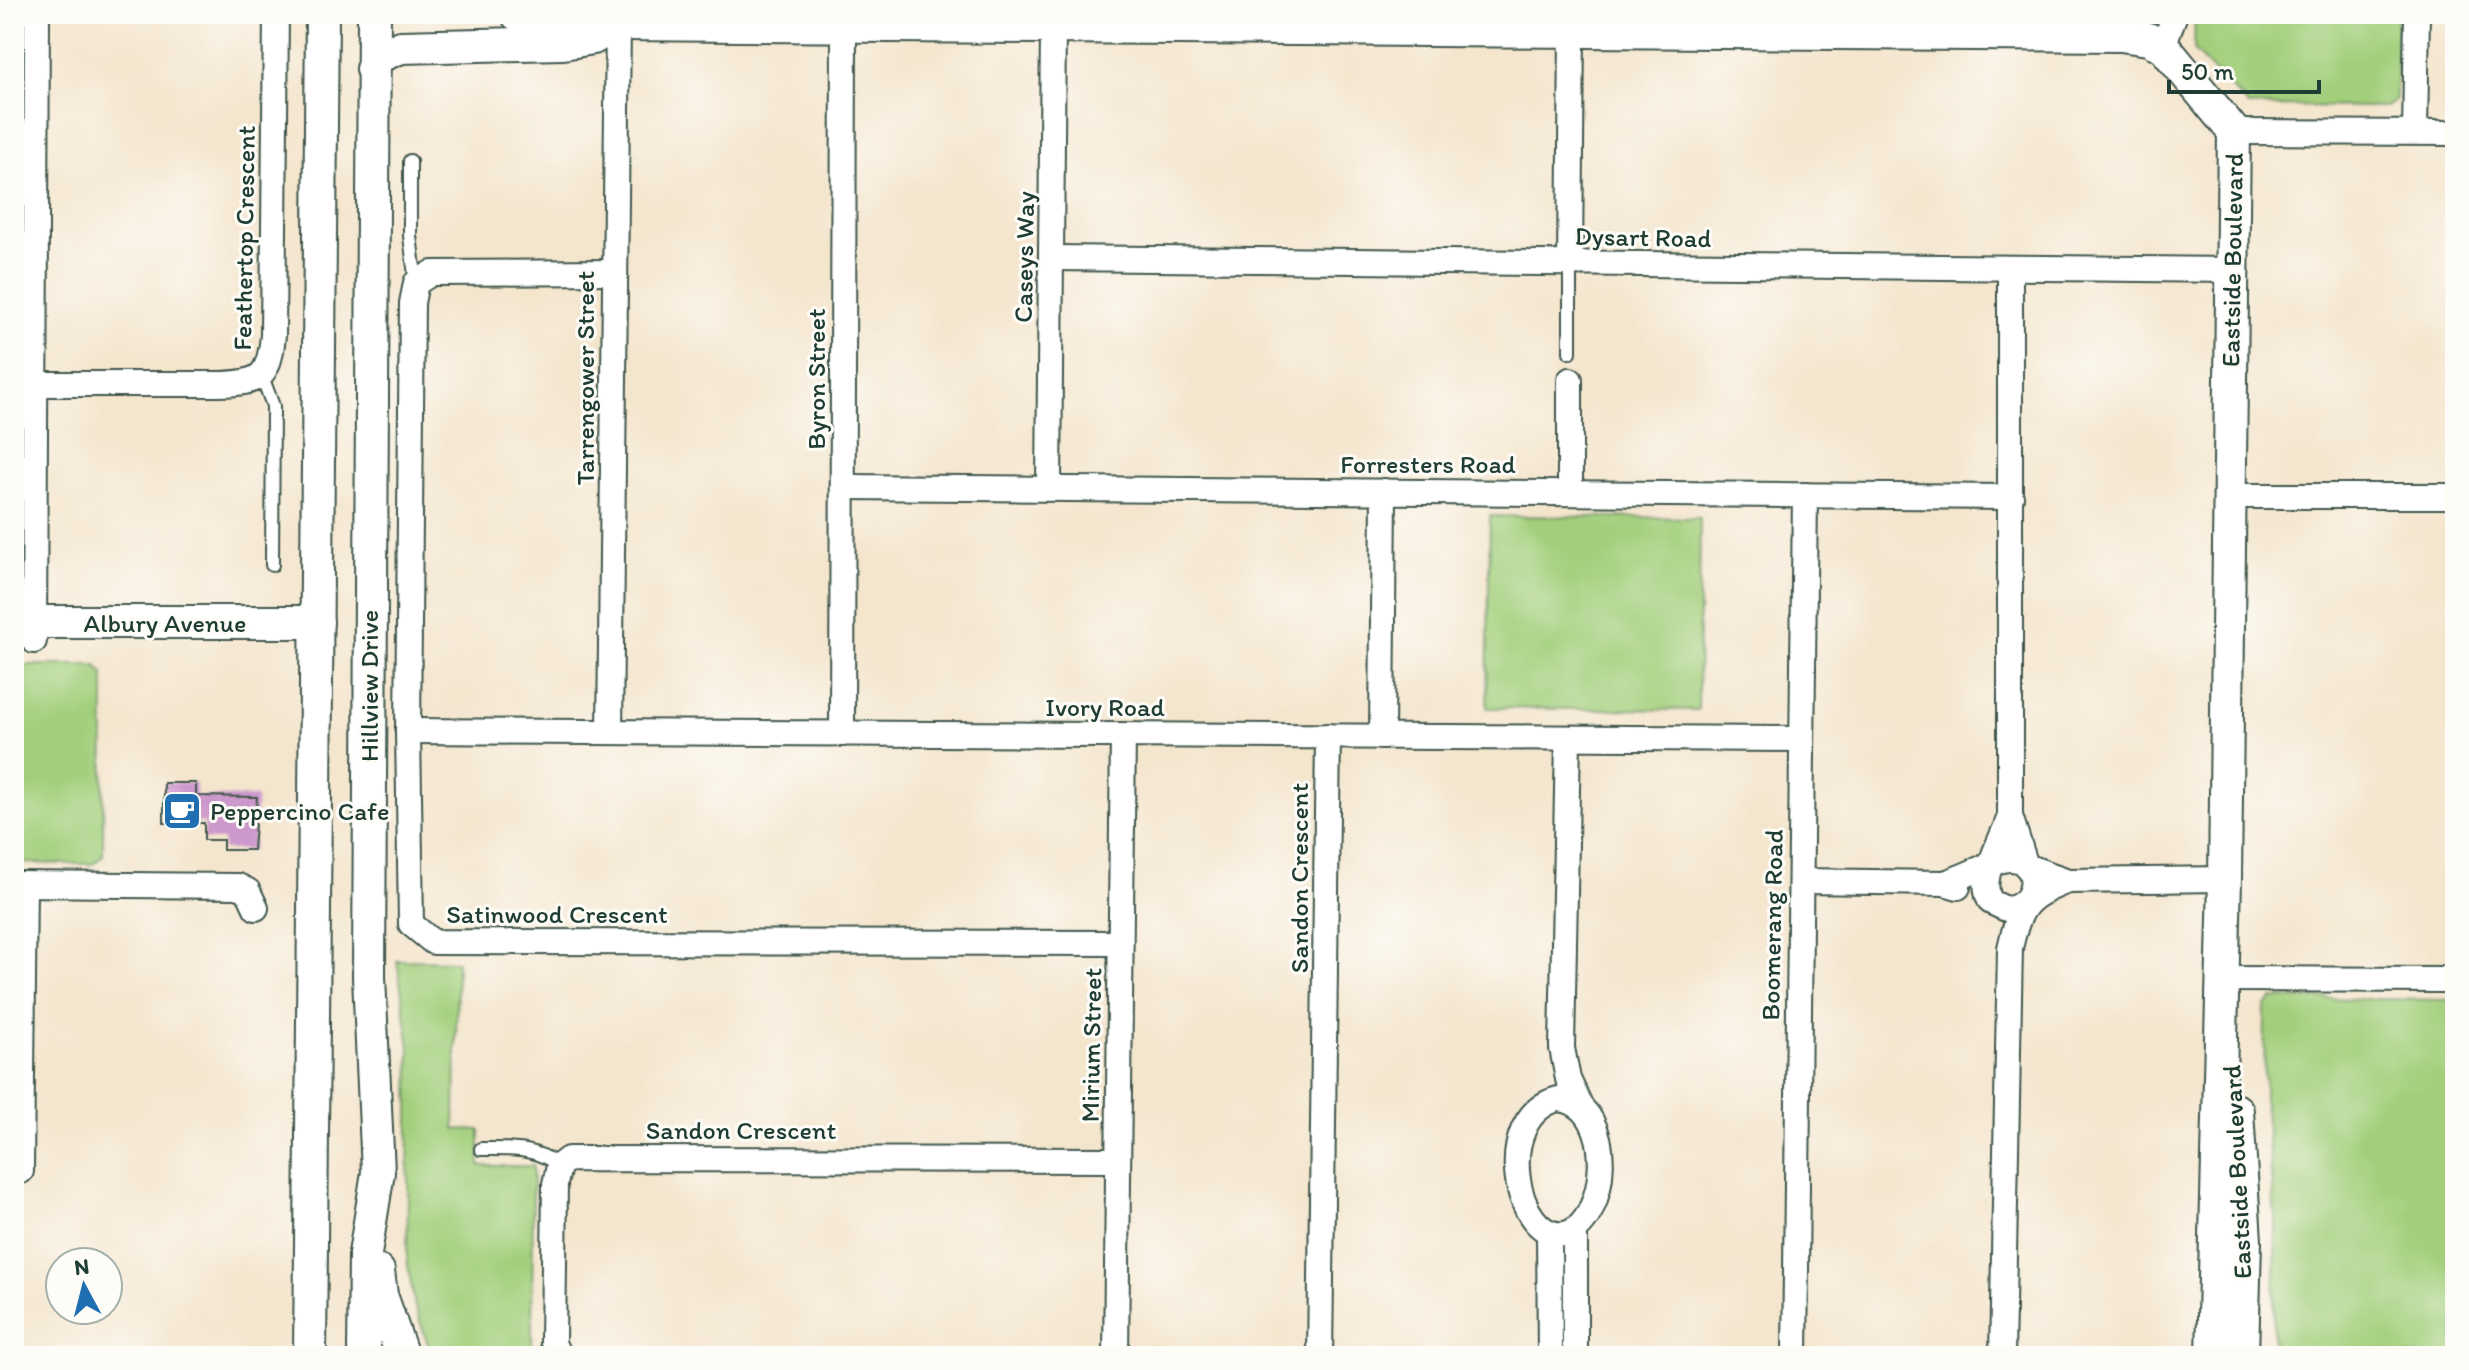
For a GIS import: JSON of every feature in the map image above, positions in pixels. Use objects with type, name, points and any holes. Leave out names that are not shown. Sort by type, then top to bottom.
[{"type":"street","points":[[24,632],[34,384],[37,14]]},
{"type":"street","name":"Feathertop Crescent","points":[[34,384],[233,384],[262,376],[271,361],[273,335],[276,14]]},
{"type":"street","name":"Hillview Drive","points":[[306,1347],[317,632],[322,14]]},
{"type":"street","name":"Hillview Drive","points":[[364,1356],[365,1254],[378,1172],[369,977],[368,764],[374,14]]},
{"type":"street","points":[[517,14],[600,17],[618,24],[844,24],[966,20],[1053,26],[1572,30],[1698,23],[2121,35],[2148,39],[2163,46],[2175,14]]},
{"type":"street","points":[[2415,132],[2417,14]]},
{"type":"street","points":[[372,69],[379,56],[401,47],[563,43],[593,38],[618,24]]},
{"type":"street","name":"Tarrengower Street","points":[[610,732],[618,24]]},
{"type":"street","name":"Byron Street","points":[[842,734],[844,24]]},
{"type":"street","name":"Caseys Way","points":[[1049,488],[1053,26]]},
{"type":"street","points":[[1570,264],[1572,30]]},
{"type":"street","name":"Eastside Boulevard","points":[[2163,46],[2234,132],[2225,879],[2213,1356]]},
{"type":"street","points":[[2234,132],[2455,133]]},
{"type":"street","name":"Dysart Road","points":[[1052,258],[2233,270]]},
{"type":"street","points":[[2002,1356],[2010,948],[2017,917],[2034,884],[2010,816],[2010,268]]},
{"type":"street","points":[[416,283],[432,273],[614,272]]},
{"type":"street","name":"Satinwood Crescent","points":[[416,283],[412,303],[408,731],[411,924],[433,942],[1120,943]]},
{"type":"street","points":[[1570,380],[1570,493]]},
{"type":"street","name":"Forresters Road","points":[[845,487],[2011,497]]},
{"type":"street","points":[[1382,737],[1384,491]]},
{"type":"street","name":"Boomerang Road","points":[[1795,1356],[1805,495]]},
{"type":"street","points":[[2228,496],[2455,496]]},
{"type":"street","name":"Albury Avenue","points":[[24,632],[317,632]]},
{"type":"street","name":"Ivory Road","points":[[408,731],[1802,739]]},
{"type":"street","name":"Mirium Street","points":[[1116,1356],[1123,735]]},
{"type":"street","name":"Sandon Crescent","points":[[1320,1356],[1328,736]]},
{"type":"street","points":[[1568,738],[1562,1048],[1568,1079],[1580,1105],[1593,1123],[1599,1143],[1601,1179],[1586,1215],[1575,1231],[1575,1356]]},
{"type":"street","points":[[314,762],[324,775],[335,781],[351,780],[368,764]]},
{"type":"street","points":[[2010,816],[1984,880],[1991,902],[2001,917],[2010,948]]},
{"type":"street","points":[[1944,883],[2007,859],[2068,881],[2225,879]]},
{"type":"street","points":[[1801,881],[1944,883],[1969,890],[2006,909],[2068,881]]},
{"type":"street","points":[[21,1171],[18,1122],[19,884],[238,886],[248,891],[256,908]]},
{"type":"street","points":[[2220,984],[2443,980],[2455,973]]},
{"type":"street","name":"Eastside Boulevard","points":[[2220,984],[2236,1097],[2245,1241],[2242,1356]]},
{"type":"street","points":[[1562,1048],[1552,1081],[1520,1136],[1516,1153],[1517,1176],[1529,1212],[1549,1232],[1561,1234],[1575,1231]]},
{"type":"street","points":[[1536,1109],[1558,1099],[1580,1105]]},
{"type":"street","name":"Sandon Crescent","points":[[559,1166],[568,1159],[580,1158],[1118,1160]]},
{"type":"street","points":[[559,1166],[555,1184],[553,1343],[559,1356]]},
{"type":"street","points":[[378,1172],[376,1255],[381,1295],[402,1356]]},
{"type":"street","points":[[1549,1232],[1550,1356]]},
{"type":"lane","points":[[410,161],[410,236],[416,283]]},
{"type":"lane","points":[[1570,264],[1570,352]]},
{"type":"lane","points":[[262,376],[273,406],[272,565]]},
{"type":"lane","points":[[481,1149],[526,1150],[546,1155],[559,1166]]},
{"type":"green space","points":[[2195,14],[2397,14],[2396,99],[2387,107],[2249,106],[2194,51]]},
{"type":"green space","points":[[1490,516],[1700,518],[1698,710],[1487,708]]},
{"type":"green space","points":[[14,665],[95,665],[104,674],[103,855],[93,864],[14,863]]},
{"type":"green space","points":[[397,960],[457,961],[455,1129],[480,1130],[480,1166],[533,1166],[532,1356],[432,1356],[415,1307],[407,1261],[410,1047]]},
{"type":"green space","points":[[2274,998],[2455,1000],[2455,1356],[2273,1356],[2276,1227],[2264,1100],[2265,1007]]},
{"type":"building","points":[[164,783],[196,783],[196,796],[257,797],[253,850],[223,850],[223,840],[204,840],[204,823],[164,823]]},
{"type":"place","name":"Peppercino Cafe","points":[[182,811]]}]
